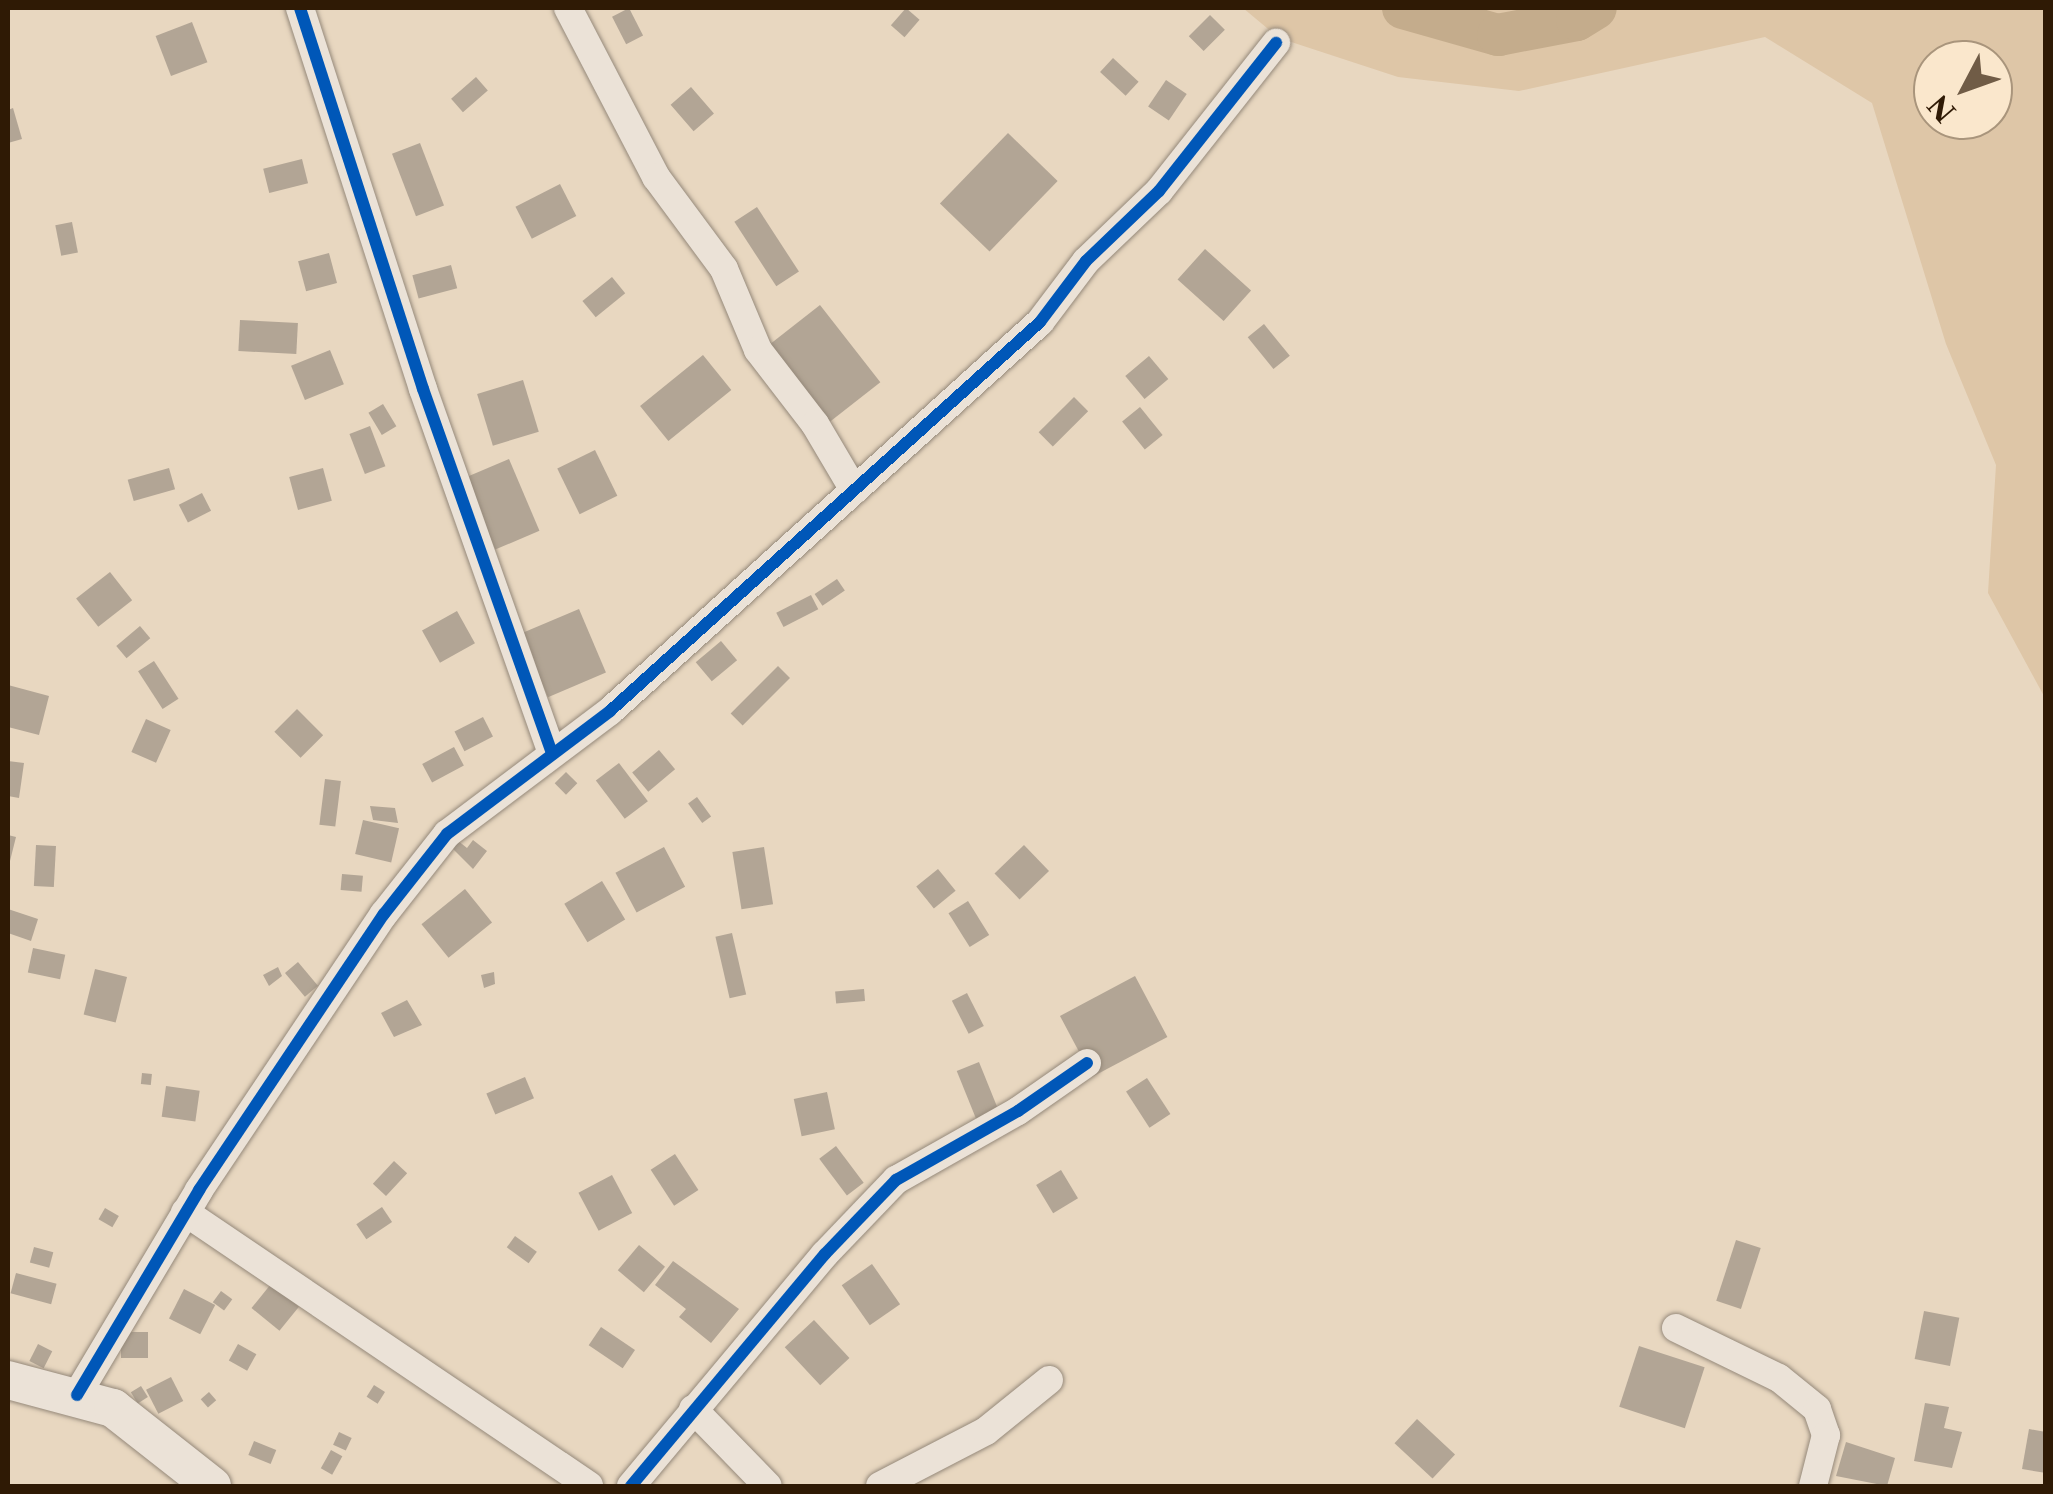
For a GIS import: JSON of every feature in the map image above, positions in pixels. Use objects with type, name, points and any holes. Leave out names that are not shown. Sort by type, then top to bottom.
[{"type":"main road","points":[[8,1380],[77,1395],[139,1425],[212,1486]]},
{"type":"street","points":[[300,8],[424,389],[552,753]]},
{"type":"street","points":[[568,8],[656,177],[724,269],[758,350],[815,424],[854,490]]},
{"type":"street","points":[[77,1395],[185,1212],[384,914],[447,834],[610,711],[1040,322],[1086,261],[1159,191],[1276,43]]},
{"type":"street","points":[[632,1486],[693,1409],[896,1180],[1018,1111],[1087,1063]]},
{"type":"street","points":[[185,1212],[590,1486]]},
{"type":"street","points":[[1676,1328],[1779,1378],[1817,1409],[1826,1435],[1813,1486]]},
{"type":"street","points":[[880,1486],[986,1431],[1049,1380]]},
{"type":"street","points":[[693,1409],[768,1486]]},
{"type":"shaded area","points":[[1243,8],[2045,8],[2045,698],[1988,593],[1996,465],[1946,344],[1872,103],[1765,37],[1519,91],[1398,77],[1279,38]]},
{"type":"building","points":[[629,8],[643,36],[626,44],[612,17]]},
{"type":"building","points":[[906,8],[920,20],[904,37],[891,25]]},
{"type":"building","points":[[1210,15],[1225,30],[1204,51],[1189,36]]},
{"type":"building","points":[[192,22],[207,62],[171,76],[156,36]]},
{"type":"building","points":[[1113,58],[1139,82],[1126,96],[1100,72]]},
{"type":"building","points":[[476,77],[488,91],[463,112],[451,99]]},
{"type":"building","points":[[1166,80],[1187,94],[1169,121],[1148,107]]},
{"type":"building","points":[[691,87],[714,113],[694,131],[671,105]]},
{"type":"building","points":[[13,108],[22,139],[8,143],[8,110]]},
{"type":"building","points":[[1008,133],[1058,181],[990,251],[940,203]]},
{"type":"building","points":[[420,143],[444,206],[416,216],[392,154]]},
{"type":"building","points":[[302,159],[308,183],[269,193],[263,169]]},
{"type":"building","points":[[560,184],[576,216],[532,239],[515,207]]},
{"type":"building","points":[[757,207],[799,272],[776,286],[734,222]]},
{"type":"building","points":[[72,222],[78,252],[61,256],[55,225]]},
{"type":"building","points":[[1205,249],[1251,290],[1224,321],[1178,279]]},
{"type":"building","points":[[329,253],[337,283],[306,291],[298,261]]},
{"type":"building","points":[[451,265],[457,288],[419,299],[412,275]]},
{"type":"building","points":[[612,277],[625,293],[596,317],[582,301]]},
{"type":"building","points":[[820,305],[880,382],[830,422],[770,344]]},
{"type":"building","points":[[240,320],[298,323],[296,354],[238,351]]},
{"type":"building","points":[[1264,324],[1290,356],[1273,369],[1248,337]]},
{"type":"building","points":[[330,350],[344,384],[305,400],[291,366]]},
{"type":"building","points":[[703,355],[731,390],[668,441],[640,406]]},
{"type":"building","points":[[1149,356],[1168,379],[1145,399],[1125,376]]},
{"type":"building","points":[[523,380],[539,432],[493,446],[477,394]]},
{"type":"building","points":[[1074,397],[1088,411],[1053,446],[1039,432]]},
{"type":"building","points":[[383,404],[396,426],[382,435],[368,413]]},
{"type":"building","points":[[1140,407],[1163,435],[1145,449],[1122,421]]},
{"type":"building","points":[[370,426],[385,466],[365,474],[349,434]]},
{"type":"building","points":[[595,450],[617,496],[580,514],[557,468]]},
{"type":"building","points":[[509,459],[539,531],[495,550],[465,478]]},
{"type":"building","points":[[169,468],[175,489],[134,501],[128,480]]},
{"type":"building","points":[[323,468],[332,501],[298,510],[289,477]]},
{"type":"building","points":[[202,493],[211,511],[188,523],[179,505]]},
{"type":"building","points":[[110,572],[132,600],[98,627],[76,598]]},
{"type":"building","points":[[837,579],[845,591],[822,606],[815,594]]},
{"type":"building","points":[[811,595],[818,609],[784,627],[776,613]]},
{"type":"building","points":[[579,609],[606,673],[548,697],[521,634]]},
{"type":"building","points":[[457,611],[475,643],[440,663],[422,630]]},
{"type":"building","points":[[140,626],[150,638],[127,658],[116,646]]},
{"type":"building","points":[[721,641],[737,660],[712,681],[696,662]]},
{"type":"building","points":[[154,661],[179,699],[163,709],[138,671]]},
{"type":"building","points":[[778,666],[790,678],[743,725],[731,713]]},
{"type":"building","points":[[8,685],[49,696],[39,735],[8,727]]},
{"type":"building","points":[[297,709],[323,735],[301,758],[274,732]]},
{"type":"building","points":[[483,717],[493,737],[464,751],[454,732]]},
{"type":"building","points":[[146,719],[171,730],[156,763],[131,752]]},
{"type":"building","points":[[454,747],[464,766],[432,782],[422,764]]},
{"type":"building","points":[[659,750],[675,769],[648,792],[632,772]]},
{"type":"building","points":[[8,761],[24,763],[19,798],[8,796]]},
{"type":"building","points":[[619,763],[648,801],[625,819],[596,780]]},
{"type":"building","points":[[566,772],[577,783],[566,795],[555,783]]},
{"type":"building","points":[[325,779],[341,781],[335,827],[319,825]]},
{"type":"building","points":[[697,797],[711,816],[702,823],[688,803]]},
{"type":"building","points":[[370,806],[395,808],[398,823],[373,820]]},
{"type":"building","points":[[363,820],[399,828],[391,862],[355,854]]},
{"type":"building","points":[[8,835],[16,837],[9,865],[8,864]]},
{"type":"building","points":[[457,840],[467,848],[473,840],[487,851],[473,869],[451,847]]},
{"type":"building","points":[[36,845],[56,846],[54,887],[34,886]]},
{"type":"building","points":[[1024,845],[1049,871],[1020,899],[995,873]]},
{"type":"building","points":[[664,847],[685,887],[637,913],[615,873]]},
{"type":"building","points":[[764,847],[773,904],[741,909],[732,852]]},
{"type":"building","points":[[938,869],[956,891],[934,908],[916,887]]},
{"type":"building","points":[[342,874],[363,876],[362,892],[341,890]]},
{"type":"building","points":[[602,881],[625,920],[587,942],[564,904]]},
{"type":"building","points":[[465,889],[492,922],[449,958],[421,924]]},
{"type":"building","points":[[968,901],[989,935],[970,947],[948,913]]},
{"type":"building","points":[[8,909],[38,919],[31,941],[8,933]]},
{"type":"building","points":[[732,933],[746,994],[730,998],[715,937]]},
{"type":"building","points":[[33,948],[65,955],[60,979],[28,972]]},
{"type":"building","points":[[298,962],[318,986],[305,997],[285,973]]},
{"type":"building","points":[[278,967],[282,976],[269,986],[263,975]]},
{"type":"building","points":[[95,969],[127,977],[116,1023],[84,1015]]},
{"type":"building","points":[[494,972],[495,984],[484,988],[481,975]]},
{"type":"building","points":[[1135,976],[1167,1037],[1092,1077],[1060,1016]]},
{"type":"building","points":[[864,989],[865,1001],[836,1003],[835,992]]},
{"type":"building","points":[[967,993],[984,1026],[969,1034],[952,1001]]},
{"type":"building","points":[[407,1000],[422,1025],[394,1037],[381,1013]]},
{"type":"building","points":[[979,1062],[1002,1119],[980,1128],[957,1071]]},
{"type":"building","points":[[142,1073],[152,1074],[151,1085],[141,1084]]},
{"type":"building","points":[[525,1077],[534,1098],[495,1115],[486,1093]]},
{"type":"building","points":[[1147,1078],[1170,1114],[1149,1128],[1126,1092]]},
{"type":"building","points":[[166,1086],[200,1091],[195,1121],[162,1117]]},
{"type":"building","points":[[827,1092],[835,1129],[802,1136],[794,1099]]},
{"type":"building","points":[[836,1146],[864,1183],[847,1195],[819,1159]]},
{"type":"building","points":[[675,1154],[698,1190],[674,1206],[651,1170]]},
{"type":"building","points":[[394,1161],[407,1173],[386,1196],[373,1184]]},
{"type":"building","points":[[1061,1170],[1078,1198],[1053,1213],[1036,1185]]},
{"type":"building","points":[[612,1175],[632,1213],[599,1231],[578,1193]]},
{"type":"building","points":[[382,1207],[392,1222],[366,1239],[356,1224]]},
{"type":"building","points":[[105,1208],[119,1216],[112,1227],[98,1219]]},
{"type":"building","points":[[515,1236],[537,1252],[529,1263],[507,1247]]},
{"type":"building","points":[[1736,1240],[1761,1248],[1741,1309],[1716,1301]]},
{"type":"building","points":[[639,1245],[665,1267],[644,1292],[618,1270]]},
{"type":"building","points":[[34,1247],[53,1252],[49,1268],[30,1262]]},
{"type":"building","points":[[673,1261],[739,1309],[711,1343],[679,1317],[686,1309],[655,1285]]},
{"type":"building","points":[[872,1264],[900,1304],[870,1325],[842,1285]]},
{"type":"building","points":[[16,1273],[57,1284],[51,1304],[11,1293]]},
{"type":"building","points":[[271,1284],[299,1307],[279,1331],[251,1308]]},
{"type":"building","points":[[184,1289],[215,1305],[200,1334],[169,1318]]},
{"type":"building","points":[[221,1291],[232,1299],[224,1311],[213,1302]]},
{"type":"building","points":[[1924,1311],[1959,1318],[1950,1366],[1915,1359]]},
{"type":"building","points":[[814,1320],[849,1358],[820,1385],[785,1347]]},
{"type":"building","points":[[601,1327],[635,1350],[623,1368],[589,1345]]},
{"type":"building","points":[[121,1332],[148,1332],[148,1358],[121,1358]]},
{"type":"building","points":[[38,1344],[52,1351],[44,1368],[29,1361]]},
{"type":"building","points":[[238,1344],[256,1354],[247,1371],[229,1361]]},
{"type":"building","points":[[1639,1346],[1705,1367],[1685,1428],[1619,1407]]},
{"type":"building","points":[[171,1377],[183,1401],[158,1414],[146,1390]]},
{"type":"building","points":[[374,1385],[385,1392],[378,1404],[367,1397]]},
{"type":"building","points":[[141,1386],[148,1397],[138,1403],[131,1392]]},
{"type":"building","points":[[209,1392],[216,1400],[208,1408],[201,1399]]},
{"type":"building","points":[[1925,1403],[1949,1407],[1944,1428],[1962,1432],[1952,1468],[1914,1461]]},
{"type":"building","points":[[1417,1419],[1455,1454],[1433,1479],[1394,1443]]},
{"type":"building","points":[[2029,1429],[2046,1432],[2046,1473],[2022,1469]]},
{"type":"building","points":[[339,1432],[352,1438],[346,1451],[333,1445]]},
{"type":"building","points":[[254,1441],[276,1450],[271,1464],[248,1455]]},
{"type":"building","points":[[1846,1442],[1895,1458],[1887,1486],[1836,1476]]},
{"type":"building","points":[[331,1450],[342,1456],[332,1475],[321,1468]]},
{"type":"waterway","points":[[1403,8],[1498,35],[1577,20],[1596,8]]},
{"type":"cycle path","points":[[300,8],[423,389],[552,753]]},
{"type":"cycle path","points":[[77,1395],[199,1190],[384,914],[447,834],[610,711],[1040,322],[1086,261],[1159,191],[1276,43]]},
{"type":"cycle path","points":[[631,1486],[825,1254],[896,1180],[1018,1111],[1087,1063]]}]
